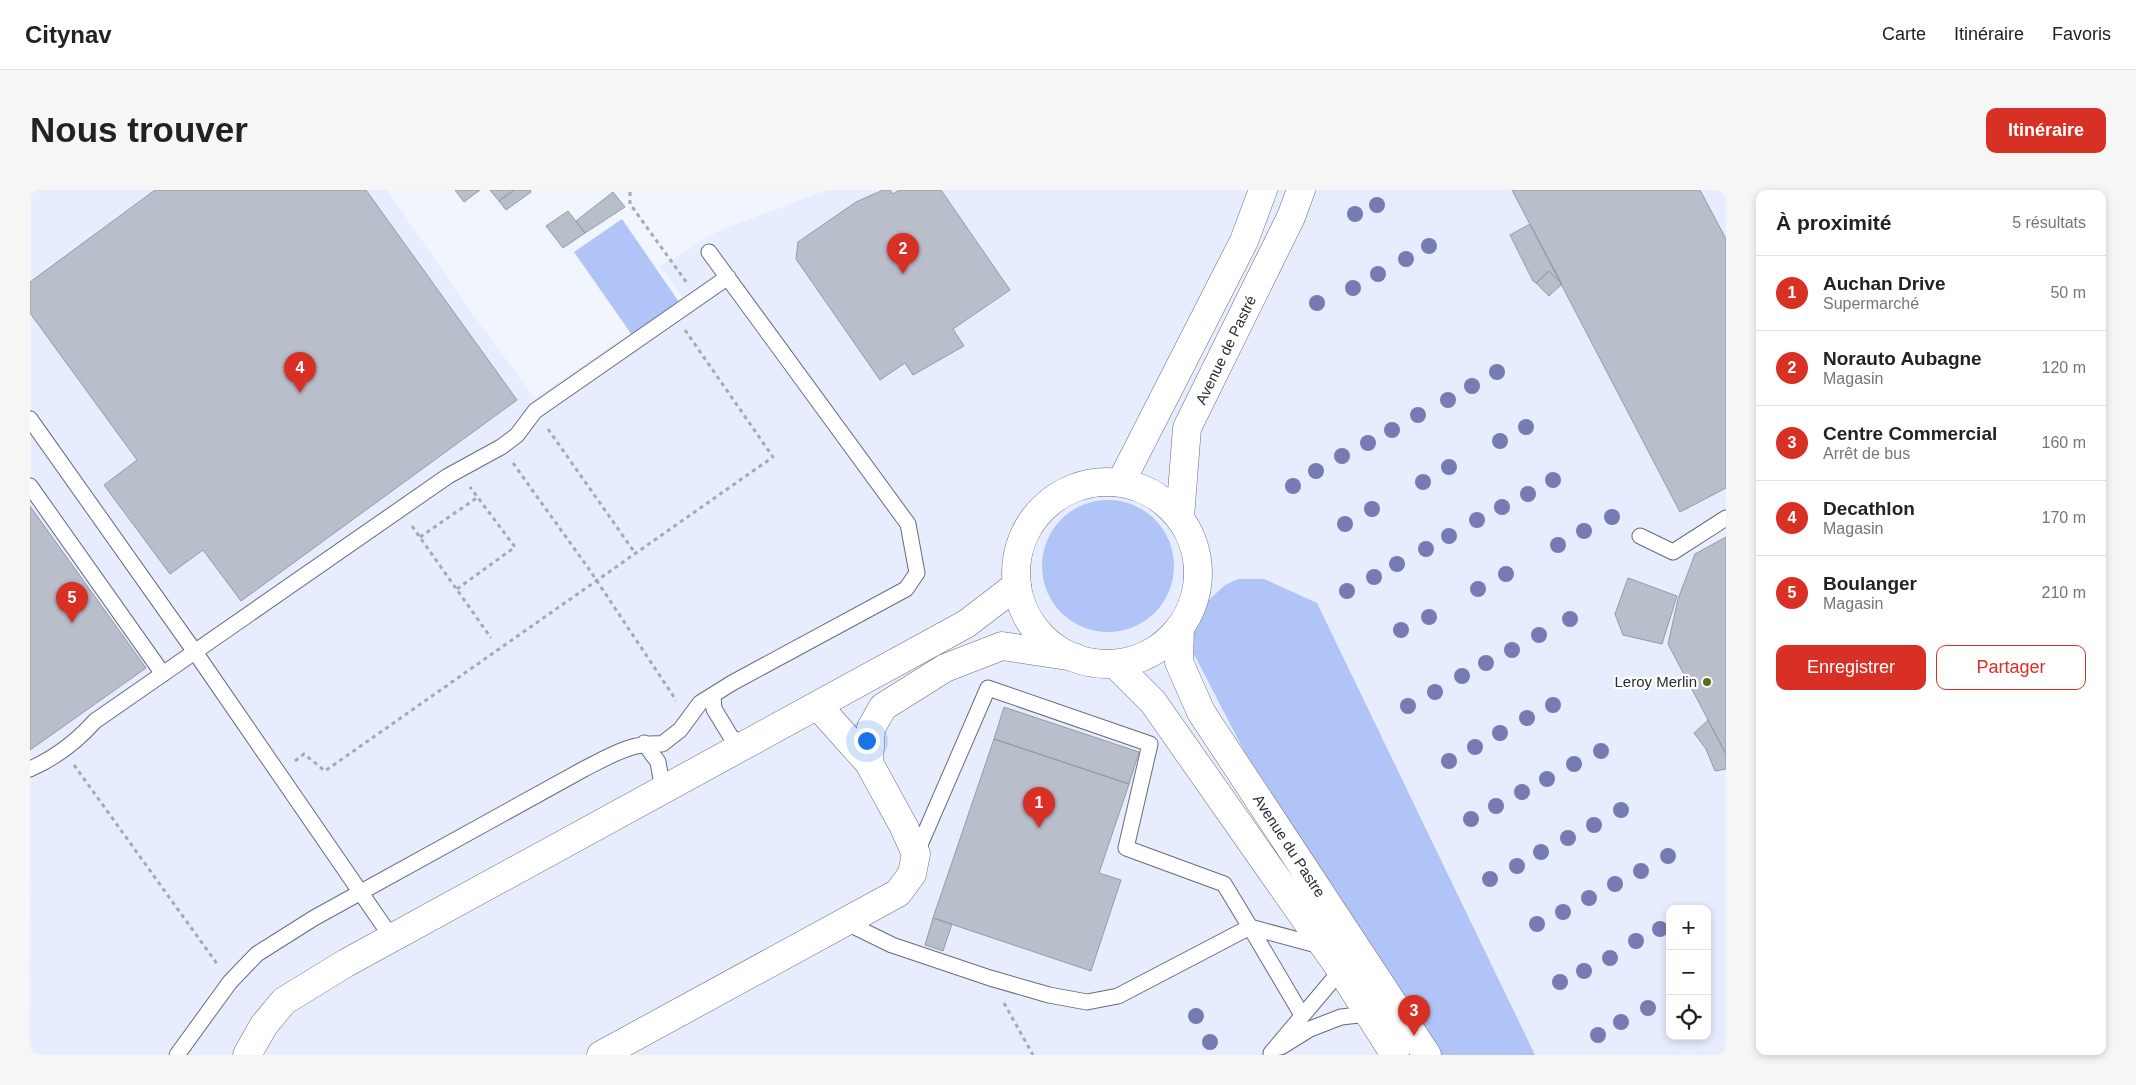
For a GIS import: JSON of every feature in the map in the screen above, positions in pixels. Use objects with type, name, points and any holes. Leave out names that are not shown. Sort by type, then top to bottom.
[{"type":"street","points":[[1121,482],[1244,241],[1263,190]]},
{"type":"street","name":"Avenue de Pastré","points":[[1180,518],[1187,428],[1291,217],[1301,190]]},
{"type":"street","points":[[869,763],[871,728],[883,707],[945,668],[1002,646],[1105,664],[1115,664],[1130,661],[1158,648],[1180,627],[1192,605],[1199,576],[1197,550],[1188,529],[1172,507],[1142,489],[1121,482],[1104,481],[1087,484],[1054,499],[1041,510],[1032,522],[1023,540],[1017,559],[1017,585],[1022,603],[1036,631],[1044,639],[1074,658]]},
{"type":"street","points":[[247,1055],[264,1025],[284,1001],[392,938],[966,624],[1017,585]]},
{"type":"street","name":"Avenue du Pastre","points":[[1180,627],[1179,662],[1201,712],[1427,1055]]},
{"type":"street","name":"Avenue du Pastre","points":[[1115,664],[1153,702],[1340,970],[1395,1055]]},
{"type":"street","points":[[601,1055],[898,893],[912,874],[916,854],[904,827],[869,763],[818,706]]},
{"type":"lane","points":[[177,1055],[230,982],[257,954],[314,918],[584,769],[644,742],[662,744],[680,730],[700,703],[906,589],[916,573],[908,524],[709,252]]},
{"type":"lane","points":[[30,769],[42,764],[80,738],[95,721],[458,470],[501,448],[517,435],[535,411],[728,277]]},
{"type":"lane","points":[[30,419],[195,652],[392,938]]},
{"type":"lane","points":[[30,486],[163,674]]},
{"type":"lane","points":[[1640,536],[1674,552],[1726,518]]},
{"type":"lane","points":[[916,854],[988,688],[1150,744],[1126,848],[1224,884],[1302,1015]]},
{"type":"lane","points":[[713,695],[714,709],[731,737],[746,745]]},
{"type":"lane","points":[[644,742],[658,762],[663,790]]},
{"type":"lane","points":[[845,922],[892,945],[990,978],[1049,995],[1087,1002],[1118,996],[1250,927],[1324,947]]},
{"type":"lane","points":[[1340,970],[1271,1053],[1310,1029],[1341,1017],[1368,1014]]},
{"type":"path","points":[[630,192],[630,204],[698,298]]},
{"type":"path","points":[[278,772],[304,754],[325,771],[773,456],[675,314]]},
{"type":"path","points":[[535,411],[635,553]]},
{"type":"path","points":[[501,448],[597,580],[672,694],[685,724]]},
{"type":"path","points":[[457,589],[515,547],[458,470]]},
{"type":"path","points":[[420,537],[478,497]]},
{"type":"path","points":[[401,510],[491,638]]},
{"type":"path","points":[[62,750],[230,982]]},
{"type":"path","points":[[990,978],[1033,1055]]},
{"type":"shaded area","points":[[31,190],[387,190],[474,316],[535,398],[682,297],[660,266],[718,231],[827,190],[1726,190],[1726,1055],[30,1055]]},
{"type":"shaded area","points":[[622,219],[679,302],[632,335],[574,252]]},
{"type":"shaded area","points":[[1108,500],[1121,501],[1133,505],[1155,519],[1169,541],[1173,553],[1173,579],[1169,591],[1155,613],[1133,627],[1121,631],[1108,632],[1095,631],[1083,627],[1061,613],[1047,591],[1043,579],[1042,566],[1043,553],[1047,541],[1061,519],[1083,505],[1095,501]]},
{"type":"shaded area","points":[[1238,579],[1264,579],[1317,603],[1535,1055],[1433,1055],[1370,947],[1244,751],[1180,627],[1225,585]]},
{"type":"building","points":[[155,190],[366,190],[517,400],[241,601],[203,550],[170,574],[104,485],[137,460],[30,313],[30,282]]},
{"type":"building","points":[[455,190],[480,190],[464,202]]},
{"type":"building","points":[[490,190],[514,190],[499,201]]},
{"type":"building","points":[[514,190],[530,190],[531,192],[506,210],[499,201]]},
{"type":"building","points":[[883,190],[890,190],[893,194],[899,190],[941,190],[1010,290],[953,329],[964,346],[913,375],[905,363],[880,380],[796,259],[798,242],[856,202]]},
{"type":"building","points":[[1512,190],[1700,190],[1726,239],[1726,488],[1680,512]]},
{"type":"building","points":[[613,192],[625,207],[585,233],[576,221]]},
{"type":"building","points":[[568,211],[585,233],[563,248],[546,226]]},
{"type":"building","points":[[1530,224],[1562,284],[1549,271],[1536,283],[1533,281],[1510,235]]},
{"type":"building","points":[[1549,271],[1562,284],[1549,296],[1536,283]]},
{"type":"building","points":[[30,506],[146,668],[30,750]]},
{"type":"building","name":"Leroy Merlin","points":[[1726,537],[1726,754],[1668,644],[1678,599],[1695,554]]},
{"type":"building","points":[[1628,578],[1677,596],[1662,644],[1623,635],[1615,614]]},
{"type":"building","points":[[1004,707],[1139,752],[1129,784],[994,739]]},
{"type":"building","points":[[1708,720],[1726,754],[1726,769],[1715,771],[1706,749],[1694,733]]},
{"type":"building","points":[[994,739],[1129,784],[1099,873],[1121,880],[1091,971],[933,918]]},
{"type":"building","points":[[933,918],[952,924],[943,951],[925,945]]},
{"type":"place","name":"Norauto Aubagne","points":[[903,274]]},
{"type":"place","name":"Decathlon","points":[[300,393]]},
{"type":"place","name":"Boulanger","points":[[72,623]]},
{"type":"place","name":"Leroy Merlin","points":[[1707,682]]},
{"type":"place","name":"Auchan Drive","points":[[1039,828]]},
{"type":"place","name":"Centre Commercial","points":[[1414,1036]]}]
